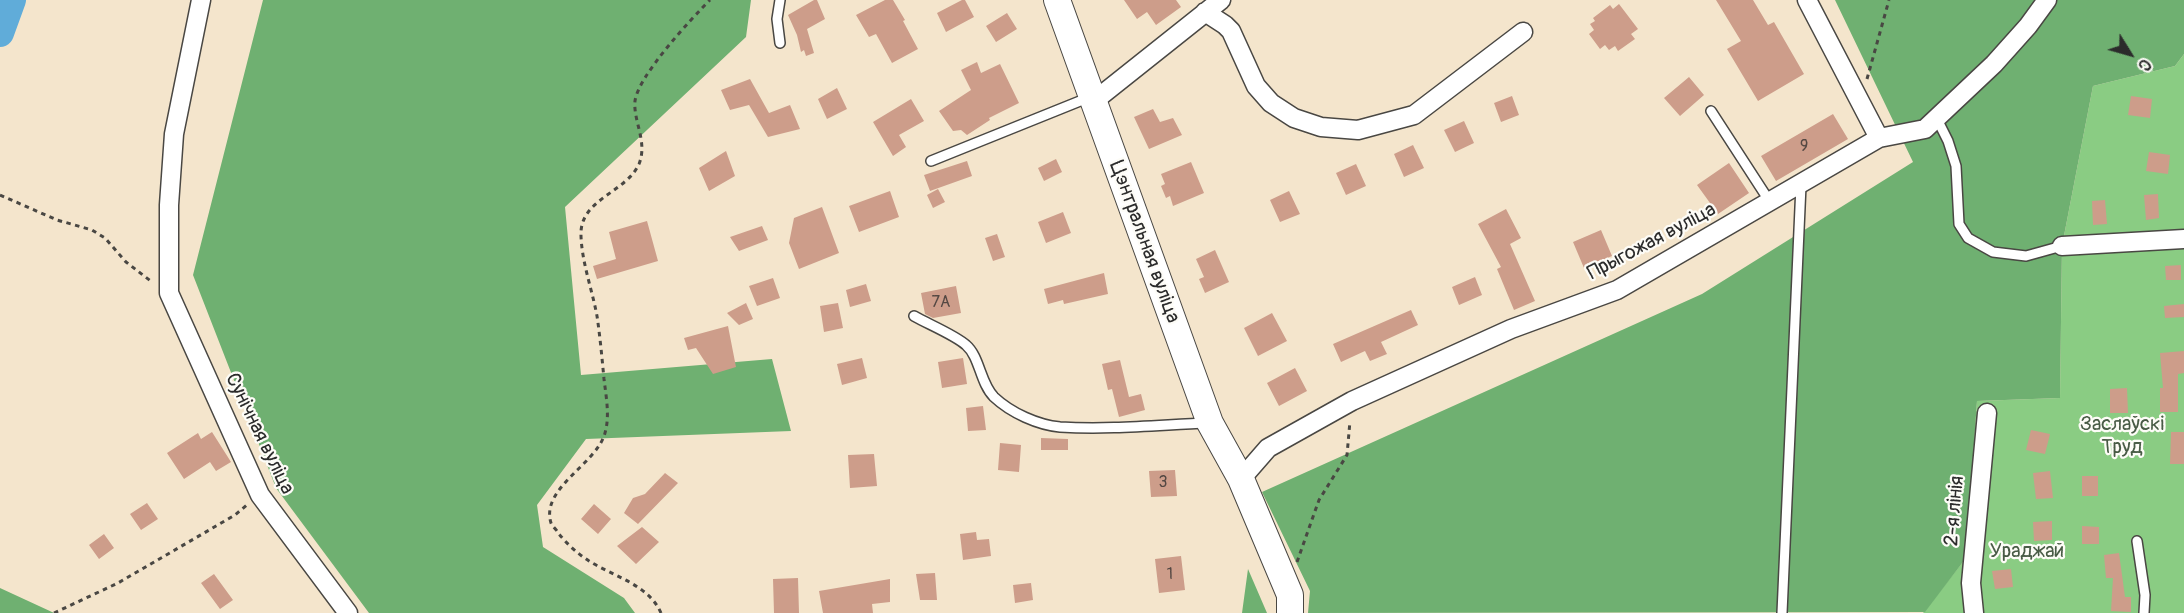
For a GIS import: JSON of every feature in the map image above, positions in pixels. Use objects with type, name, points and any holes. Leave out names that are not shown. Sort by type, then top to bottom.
[{"type":"street","points":[[169,293],[169,205],[174,135],[201,0]]},
{"type":"street","name":"Цэнтральная вуліца","points":[[1057,0],[1210,423],[1241,479],[1290,595],[1290,613]]},
{"type":"street","points":[[1093,99],[1221,0]]},
{"type":"street","points":[[1807,0],[1880,138]]},
{"type":"street","name":"Прыгожая вуліца","points":[[1241,479],[1268,448],[1352,401],[1511,329],[1617,290],[1880,138],[1925,129],[1994,64],[2047,0]]},
{"type":"street","points":[[1205,12],[1231,31],[1256,86],[1271,102],[1294,118],[1321,127],[1358,130],[1414,115],[1523,32]]},
{"type":"street","points":[[2062,246],[2184,239]]},
{"type":"street","name":"Сунічная вуліца","points":[[169,293],[260,495],[348,613]]},
{"type":"street","name":"2-я лінія","points":[[1974,613],[1971,583],[1987,413]]},
{"type":"lane","points":[[780,0],[777,19],[780,43]]},
{"type":"lane","points":[[931,161],[1093,99]]},
{"type":"lane","points":[[1712,111],[1770,202]]},
{"type":"lane","points":[[1937,119],[1948,141],[1956,166],[1959,224],[1968,238],[1993,252],[2015,255],[2026,255],[2062,246]]},
{"type":"lane","points":[[1782,613],[1801,185]]},
{"type":"lane","points":[[914,316],[966,345],[973,354],[983,381],[993,396],[1030,419],[1059,427],[1210,423]]},
{"type":"lane","points":[[2137,541],[2145,595],[2144,613]]},
{"type":"path","points":[[661,613],[658,605],[645,592],[588,560],[566,543],[551,524],[550,506],[557,492],[592,456],[605,434],[607,404],[597,316],[582,252],[580,232],[595,203],[624,182],[639,164],[642,144],[635,101],[644,79],[678,35],[710,0]]},
{"type":"path","points":[[1861,100],[1889,0]]},
{"type":"path","points":[[0,195],[57,220],[92,230],[105,238],[126,262],[143,276],[169,293]]},
{"type":"path","points":[[1297,562],[1319,500],[1347,455],[1352,401]]},
{"type":"path","points":[[54,613],[118,583],[235,515],[260,495]]},
{"type":"green space","points":[[263,0],[751,0],[746,37],[565,207],[581,375],[772,359],[791,431],[586,439],[537,505],[543,547],[624,598],[635,613],[369,613],[276,488],[193,275]]},
{"type":"green space","points":[[1835,0],[2184,0],[2184,54],[2175,66],[2093,86],[2062,246],[2060,398],[1977,401],[1966,558],[1925,612],[1308,613],[1310,591],[1262,492],[1702,294],[1913,162]]},
{"type":"green space","name":"Заслаўскі Труд","points":[[2184,54],[2184,613],[1923,613],[1966,558],[1977,401],[2060,398],[2062,246],[2093,86],[2175,66]]},
{"type":"green space","points":[[1248,569],[1267,613],[1242,613]]},
{"type":"green space","points":[[0,588],[52,612],[54,613],[0,613]]},
{"type":"building","points":[[817,0],[825,19],[807,29],[814,53],[806,56],[804,50],[801,52],[797,35],[788,15]]},
{"type":"building","points":[[885,0],[893,0],[918,49],[892,63],[876,34],[869,37],[856,15]]},
{"type":"building","points":[[965,0],[974,17],[946,32],[937,13]]},
{"type":"building","points":[[1124,0],[1176,0],[1181,7],[1156,25],[1147,12],[1137,19]]},
{"type":"building","points":[[1716,0],[1753,0],[1768,25],[1774,22],[1804,74],[1758,101],[1727,49],[1741,41]]},
{"type":"building","points":[[1619,4],[1638,29],[1631,34],[1635,39],[1618,51],[1615,46],[1609,50],[1605,45],[1600,49],[1589,34],[1594,30],[1590,24],[1595,21],[1593,18],[1610,5],[1613,9]]},
{"type":"building","points":[[1007,13],[1017,29],[996,42],[986,26]]},
{"type":"building","points":[[977,62],[981,73],[1000,64],[1019,103],[989,118],[990,120],[967,135],[961,130],[953,131],[939,111],[971,90],[961,70]]},
{"type":"building","points":[[1689,77],[1704,95],[1680,116],[1664,98]]},
{"type":"building","points":[[750,79],[769,113],[790,105],[800,129],[768,137],[749,105],[730,110],[721,90]]},
{"type":"building","points":[[837,88],[847,109],[827,119],[818,99]]},
{"type":"building","points":[[1512,96],[1519,115],[1501,122],[1494,103]]},
{"type":"building","points":[[2131,96],[2152,99],[2150,118],[2128,115]]},
{"type":"building","points":[[911,99],[924,121],[899,135],[906,147],[893,156],[873,122]]},
{"type":"building","points":[[1153,109],[1160,122],[1173,118],[1182,135],[1149,149],[1134,117]]},
{"type":"building","points":[[1833,114],[1848,139],[1776,181],[1761,156]]},
{"type":"building","points":[[1464,121],[1474,143],[1455,152],[1444,130]]},
{"type":"building","points":[[1413,145],[1424,168],[1404,177],[1394,154]]},
{"type":"building","points":[[726,151],[735,176],[709,191],[699,168]]},
{"type":"building","points":[[2149,152],[2170,155],[2168,174],[2146,171]]},
{"type":"building","points":[[1056,159],[1062,172],[1044,181],[1038,168]]},
{"type":"building","points":[[967,161],[972,176],[930,191],[924,175]]},
{"type":"building","points":[[1191,162],[1204,193],[1173,206],[1170,196],[1166,198],[1161,186],[1165,184],[1161,174]]},
{"type":"building","points":[[1729,163],[1749,193],[1718,214],[1697,185]]},
{"type":"building","points":[[1356,164],[1366,186],[1346,195],[1336,173]]},
{"type":"building","points":[[938,189],[945,202],[933,208],[927,195]]},
{"type":"building","points":[[890,191],[899,217],[859,232],[849,206]]},
{"type":"building","points":[[1289,191],[1300,214],[1280,222],[1270,200]]},
{"type":"building","points":[[2158,194],[2159,218],[2146,220],[2144,195]]},
{"type":"building","points":[[2105,200],[2107,224],[2093,225],[2092,201]]},
{"type":"building","points":[[822,207],[839,253],[799,269],[789,243],[794,218]]},
{"type":"building","points":[[1506,209],[1521,238],[1510,244],[1535,301],[1514,310],[1497,269],[1501,267],[1478,224]]},
{"type":"building","points":[[1063,212],[1071,233],[1046,243],[1038,222]]},
{"type":"building","points":[[647,221],[658,261],[597,279],[593,266],[616,259],[609,232]]},
{"type":"building","points":[[762,226],[768,240],[739,251],[730,237]]},
{"type":"building","points":[[1601,230],[1612,256],[1584,268],[1573,242]]},
{"type":"building","points":[[997,234],[1005,257],[993,261],[985,238]]},
{"type":"building","points":[[1215,250],[1229,282],[1205,293],[1199,279],[1204,277],[1196,259]]},
{"type":"building","points":[[2181,265],[2181,280],[2166,280],[2165,266]]},
{"type":"building","points":[[1104,273],[1108,294],[1064,304],[1063,300],[1048,304],[1044,289]]},
{"type":"building","points":[[1475,277],[1482,295],[1459,305],[1452,287]]},
{"type":"building","points":[[773,278],[780,298],[757,306],[749,286]]},
{"type":"building","points":[[866,284],[871,301],[850,307],[846,290]]},
{"type":"building","points":[[956,286],[961,313],[933,318],[925,314],[921,293]]},
{"type":"building","points":[[746,303],[753,319],[739,325],[727,313]]},
{"type":"building","points":[[838,303],[843,328],[824,332],[820,306]]},
{"type":"building","points":[[2184,304],[2184,317],[2165,318],[2164,306]]},
{"type":"building","points":[[1411,310],[1418,325],[1381,342],[1387,354],[1370,361],[1365,351],[1341,362],[1333,344]]},
{"type":"building","points":[[1272,313],[1287,341],[1258,356],[1244,328]]},
{"type":"building","points":[[728,326],[736,367],[713,374],[696,348],[688,350],[684,338]]},
{"type":"building","points":[[2184,351],[2184,373],[2178,374],[2178,412],[2160,412],[2160,388],[2163,388],[2160,353]]},
{"type":"building","points":[[862,358],[867,378],[842,385],[837,364]]},
{"type":"building","points":[[963,358],[967,384],[942,388],[938,362]]},
{"type":"building","points":[[1120,360],[1129,397],[1141,394],[1145,410],[1119,417],[1112,389],[1108,390],[1102,364]]},
{"type":"building","points":[[1295,368],[1307,391],[1279,406],[1267,383]]},
{"type":"building","points":[[2127,388],[2128,413],[2110,413],[2110,389]]},
{"type":"building","points":[[983,406],[986,430],[968,431],[966,408]]},
{"type":"building","points":[[2031,430],[2050,434],[2045,454],[2026,450]]},
{"type":"building","points":[[212,432],[231,462],[216,471],[210,462],[184,479],[167,453],[198,433],[201,439]]},
{"type":"building","points":[[2171,432],[2184,432],[2184,464],[2170,464]]},
{"type":"building","points":[[1041,438],[1068,439],[1068,450],[1041,450]]},
{"type":"building","points":[[1000,443],[1021,445],[1019,472],[998,470]]},
{"type":"building","points":[[874,454],[877,486],[850,488],[848,455]]},
{"type":"building","points":[[1175,470],[1177,496],[1151,497],[1149,471]]},
{"type":"building","points":[[2050,471],[2053,498],[2036,499],[2033,473]]},
{"type":"building","points":[[665,473],[678,483],[638,524],[624,513],[633,498],[645,494]]},
{"type":"building","points":[[2082,476],[2098,476],[2098,496],[2082,496]]},
{"type":"building","points":[[147,503],[158,519],[141,530],[130,514]]},
{"type":"building","points":[[594,504],[611,519],[598,534],[581,519]]},
{"type":"building","points":[[2052,521],[2052,540],[2034,541],[2033,522]]},
{"type":"building","points":[[2082,526],[2099,527],[2099,544],[2082,544]]},
{"type":"building","points":[[642,527],[659,542],[636,564],[617,546]]},
{"type":"building","points":[[976,532],[977,540],[989,539],[991,556],[963,560],[960,534]]},
{"type":"building","points":[[104,534],[114,548],[99,559],[89,545]]},
{"type":"building","points":[[2119,553],[2125,597],[2131,597],[2131,612],[2111,611],[2113,578],[2106,578],[2104,555]]},
{"type":"building","points":[[1181,556],[1185,590],[1159,593],[1155,559]]},
{"type":"building","points":[[2011,569],[2013,587],[1995,589],[1992,571]]},
{"type":"building","points":[[935,573],[937,600],[920,600],[916,574]]},
{"type":"building","points":[[214,574],[233,600],[220,609],[201,583]]},
{"type":"building","points":[[798,578],[799,613],[774,613],[773,579]]},
{"type":"building","points":[[890,579],[890,602],[872,604],[873,613],[823,613],[819,591]]},
{"type":"building","points":[[1031,583],[1033,600],[1015,603],[1013,585]]},
{"type":"waterway","points":[[0,33],[12,0]]},
{"type":"park label","name":"Ураджай","points":[[2027,552]]}]
